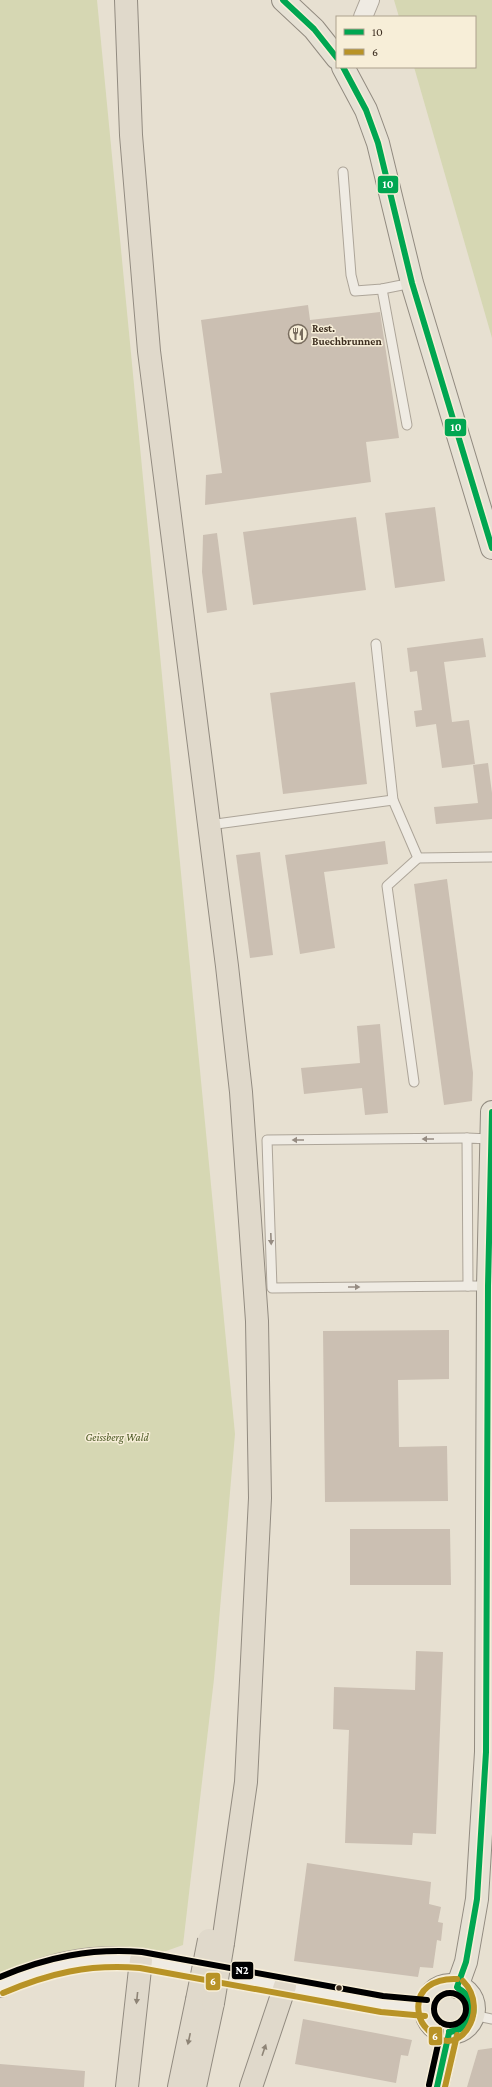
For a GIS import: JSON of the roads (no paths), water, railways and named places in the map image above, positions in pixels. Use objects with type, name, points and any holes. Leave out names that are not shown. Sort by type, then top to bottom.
[{"type":"highway","points":[[126,0],[131,135],[149,351],[241,1092],[257,1321],[260,1498],[248,1714],[246,1782],[205,2002],[195,2087]]},
{"type":"highway","points":[[127,2087],[141,1960]]},
{"type":"highway","points":[[251,2087],[286,1986]]},
{"type":"highway","points":[[179,2087],[205,2002]]},
{"type":"main road","points":[[283,0],[314,29],[336,56]]},
{"type":"main road","points":[[343,68],[366,110],[378,143],[412,283],[492,548]]},
{"type":"main road","points":[[457,1987],[468,1955],[477,1899],[489,1680],[490,1375],[478,1286],[492,1112]]},
{"type":"main road","points":[[450,1985],[457,1987],[465,1991],[471,1998],[474,2006],[482,2017],[470,2021],[461,2030],[449,2033],[435,2028],[430,2022],[426,2008],[428,2001],[436,1990],[450,1985]]},
{"type":"main road","points":[[438,2087],[449,2033]]},
{"type":"street","points":[[363,16],[370,0]]},
{"type":"street","points":[[0,1986],[56,1964],[83,1959],[112,1957],[141,1960],[382,2004],[426,2008]]},
{"type":"lane","points":[[343,172],[351,275],[355,291],[382,289],[412,283]]},
{"type":"lane","points":[[382,289],[407,426]]},
{"type":"lane","points":[[376,644],[393,800],[418,858]]},
{"type":"lane","points":[[209,825],[393,800]]},
{"type":"lane","points":[[414,1082],[387,886],[418,858],[492,857]]},
{"type":"lane","points":[[467,1138],[478,1286],[272,1288],[267,1140],[467,1138],[490,1139]]},
{"type":"place","name":"Rest. Buechbrunnen","points":[[298,334]]},
{"type":"park label","name":"Geissberg Wald","points":[[117,1437]]}]
